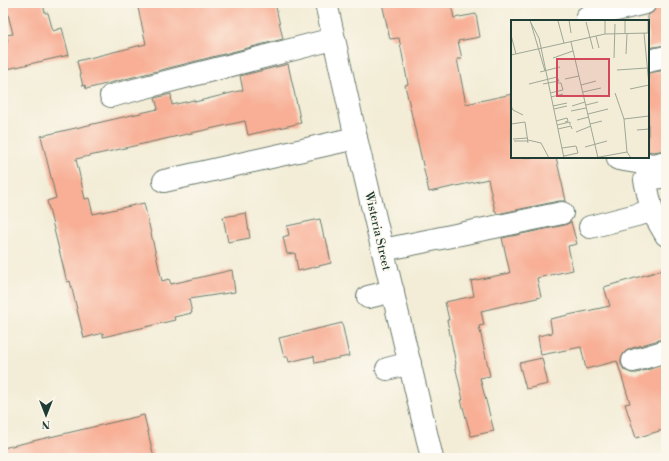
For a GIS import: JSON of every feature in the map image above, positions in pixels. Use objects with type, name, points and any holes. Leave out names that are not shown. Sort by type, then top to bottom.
[{"type":"street","name":"Wisteria Street","points":[[326,3],[356,138],[432,458]]},
{"type":"street","points":[[587,18],[645,3]]},
{"type":"street","points":[[111,96],[334,39]]},
{"type":"street","points":[[649,61],[666,57]]},
{"type":"street","points":[[164,181],[356,138]]},
{"type":"street","points":[[618,158],[654,165],[666,162]]},
{"type":"street","points":[[666,176],[645,180],[652,211],[666,235]]},
{"type":"street","points":[[590,227],[652,211]]},
{"type":"street","points":[[383,250],[562,213]]},
{"type":"street","points":[[368,297],[392,291]]},
{"type":"street","points":[[633,361],[666,351]]},
{"type":"street","points":[[387,369],[410,363]]},
{"type":"building","points":[[5,3],[43,3],[45,13],[48,13],[53,31],[62,28],[69,55],[3,70],[3,44],[8,42],[6,35],[13,34]]},
{"type":"building","points":[[137,3],[275,3],[283,39],[86,89],[85,85],[83,86],[77,61],[146,44]]},
{"type":"building","points":[[382,3],[451,3],[454,18],[476,14],[480,37],[458,41],[462,59],[457,59],[466,104],[511,94],[511,158],[556,158],[566,201],[559,201],[497,214],[488,179],[429,192],[405,85],[408,84],[399,38],[390,39]]},
{"type":"building","points":[[666,5],[666,45],[649,48],[648,15],[653,12],[656,7]]},
{"type":"building","points":[[288,64],[301,123],[248,135],[245,121],[76,159],[85,199],[89,198],[93,214],[144,203],[162,281],[169,279],[171,284],[232,270],[235,292],[189,299],[192,313],[174,317],[175,320],[103,337],[103,333],[84,338],[70,281],[67,282],[47,201],[56,198],[41,136],[158,109],[155,98],[171,94],[172,105],[194,100],[195,102],[243,90],[240,76]]},
{"type":"building","points":[[666,70],[666,150],[653,152],[649,151],[649,73]]},
{"type":"building","points":[[246,213],[250,238],[228,242],[223,217]]},
{"type":"building","points":[[320,219],[324,238],[326,238],[331,263],[298,271],[295,253],[287,254],[283,237],[289,235],[287,226]]},
{"type":"building","points":[[571,222],[577,244],[568,246],[573,270],[537,278],[541,297],[481,311],[484,325],[479,326],[490,376],[480,378],[494,431],[471,436],[461,400],[463,400],[455,365],[445,302],[474,296],[471,281],[510,273],[502,238],[565,225]]},
{"type":"building","points":[[666,269],[666,339],[629,349],[624,353],[621,359],[621,364],[624,370],[631,373],[637,373],[666,364],[666,429],[636,438],[625,404],[630,403],[617,361],[586,369],[581,347],[541,355],[538,336],[552,333],[550,319],[610,306],[604,287]]},
{"type":"building","points":[[342,323],[349,356],[315,363],[314,356],[289,362],[288,357],[284,357],[279,338]]},
{"type":"building","points":[[542,358],[548,384],[526,389],[519,363]]},
{"type":"building","points":[[144,415],[154,458],[3,458],[3,448]]}]
